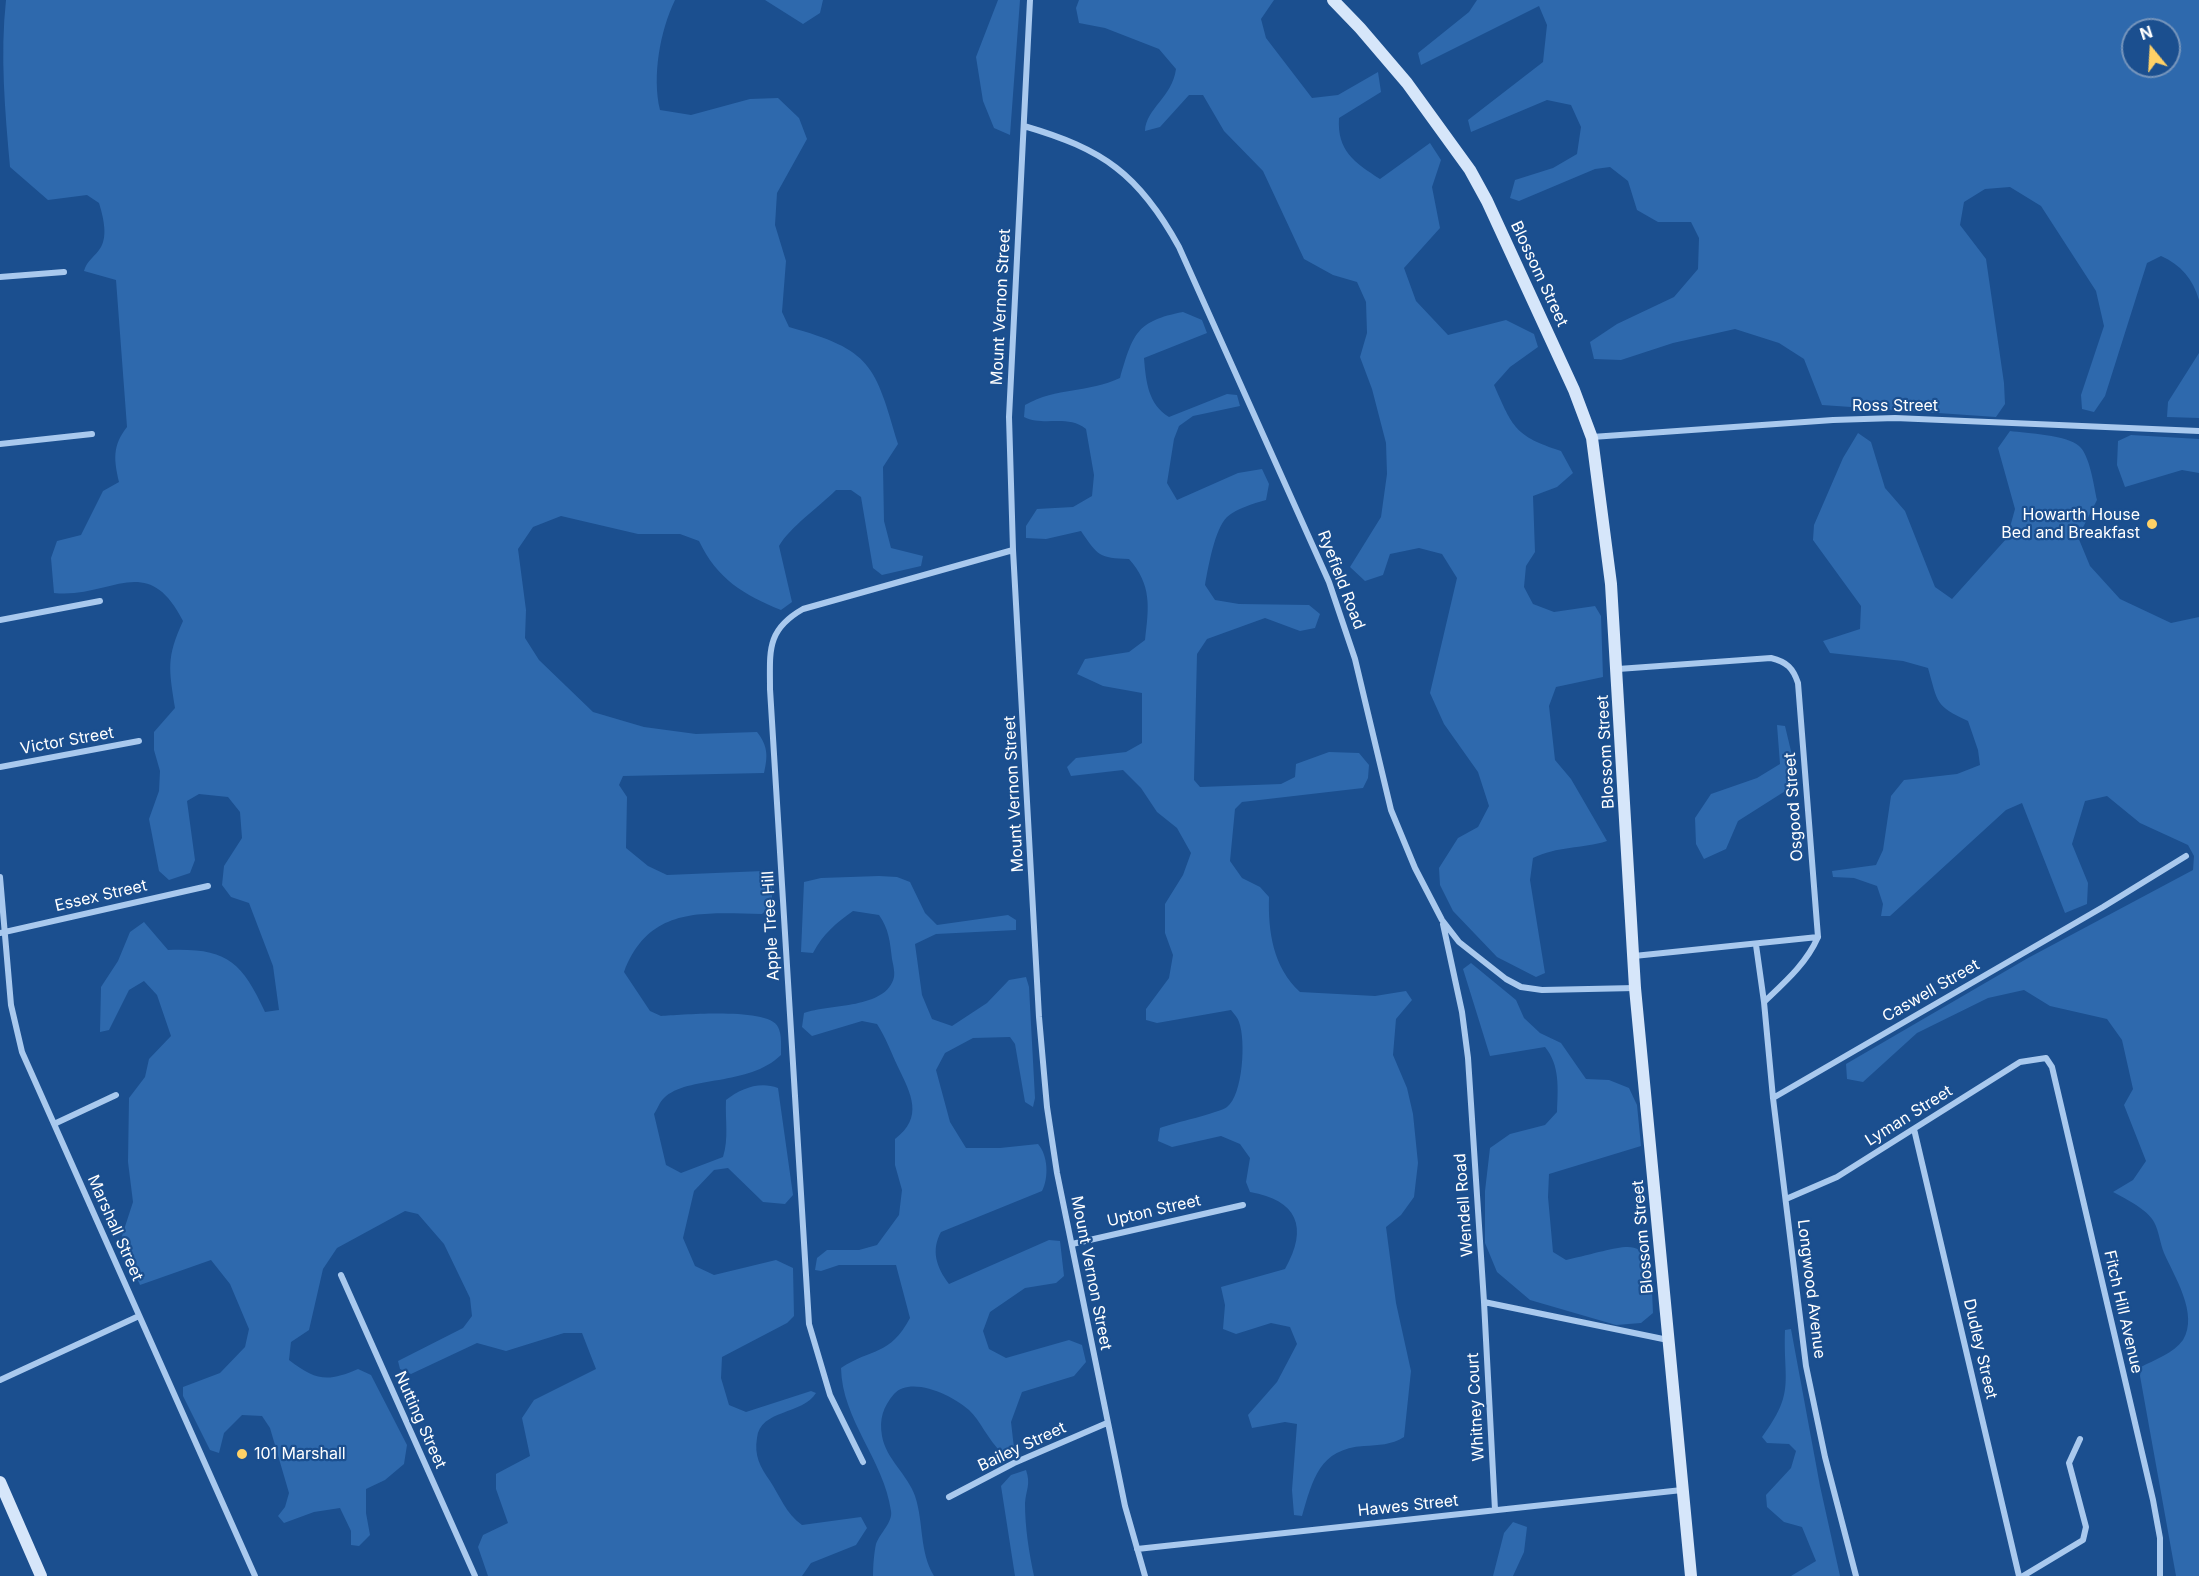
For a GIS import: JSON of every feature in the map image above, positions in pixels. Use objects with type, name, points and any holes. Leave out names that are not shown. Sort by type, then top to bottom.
[{"type":"street","name":"Mount Vernon Street","points":[[1030,0],[1009,417],[1013,550],[1039,1017],[1047,1107],[1072,1244],[1125,1506],[1145,1576]]},
{"type":"street","name":"Blossom Street","points":[[1333,0],[1407,83],[1470,170],[1487,201],[1574,390],[1592,438],[1611,584],[1618,669],[1635,988],[1691,1576]]},
{"type":"street","name":"Ryefield Road","points":[[1024,126],[1086,149],[1119,168],[1152,202],[1179,247],[1329,582],[1355,659],[1391,810],[1415,868],[1442,920],[1459,942],[1506,979],[1521,987],[1542,990],[1635,988]]},
{"type":"street","points":[[0,277],[64,272]]},
{"type":"street","name":"Ross Street","points":[[1592,438],[1833,420],[1896,418],[2199,431]]},
{"type":"street","points":[[0,444],[92,434]]},
{"type":"street","name":"Apple Tree Hill","points":[[863,1462],[830,1395],[809,1324],[771,697],[771,645],[784,622],[803,609],[1013,550]]},
{"type":"street","points":[[0,620],[100,601]]},
{"type":"street","name":"Osgood Street","points":[[1618,669],[1771,658],[1784,662],[1794,671],[1798,683],[1818,937]]},
{"type":"street","name":"Victor Street","points":[[0,766],[139,741]]},
{"type":"street","name":"Caswell Street","points":[[1773,1098],[2103,908],[2186,856]]},
{"type":"street","name":"Marshall Street","points":[[0,877],[2,933],[15,1030],[34,1084],[54,1124],[255,1576]]},
{"type":"street","name":"Essex Street","points":[[2,933],[208,886]]},
{"type":"street","name":"Wendell Road","points":[[1442,920],[1462,1012],[1468,1058],[1484,1302]]},
{"type":"street","points":[[1634,956],[1818,937]]},
{"type":"street","points":[[1764,1002],[1796,971],[1810,953],[1818,937]]},
{"type":"street","name":"Longwood Avenue","points":[[1756,945],[1806,1366],[1826,1458],[1856,1576]]},
{"type":"street","name":"Lyman Street","points":[[1786,1199],[1837,1177],[2020,1062],[2046,1058]]},
{"type":"street","name":"Fitch Hill Avenue","points":[[2046,1058],[2052,1067],[2153,1500],[2160,1538],[2160,1576]]},
{"type":"street","points":[[54,1124],[116,1095]]},
{"type":"street","name":"Dudley Street","points":[[1914,1129],[2021,1576]]},
{"type":"street","name":"Upton Street","points":[[1072,1244],[1243,1204]]},
{"type":"street","name":"Nutting Street","points":[[341,1275],[475,1576]]},
{"type":"street","points":[[1484,1302],[1669,1340]]},
{"type":"street","name":"Whitney Court","points":[[1484,1302],[1495,1510]]},
{"type":"street","points":[[0,1380],[139,1316]]},
{"type":"street","name":"Bailey Street","points":[[949,1497],[1014,1463],[1107,1423]]},
{"type":"street","points":[[2021,1576],[2083,1540],[2086,1527],[2070,1463],[2080,1439]]},
{"type":"street","points":[[0,1482],[41,1576]]},
{"type":"street","name":"Hawes Street","points":[[1137,1549],[1683,1490]]},
{"type":"shaded area","points":[[6,0],[675,0],[665,25],[657,68],[660,110],[691,115],[750,99],[778,98],[799,118],[807,139],[777,193],[775,225],[786,261],[782,312],[789,327],[817,335],[854,353],[866,364],[875,378],[898,444],[883,467],[884,521],[891,548],[923,556],[921,566],[882,575],[873,568],[861,497],[851,490],[836,490],[797,524],[779,546],[792,602],[781,610],[755,598],[733,584],[714,566],[699,541],[680,534],[638,534],[561,516],[533,527],[518,549],[526,610],[525,638],[539,660],[593,712],[644,727],[696,734],[757,732],[765,747],[764,773],[623,776],[619,785],[627,797],[626,848],[648,866],[667,875],[763,871],[772,874],[772,904],[762,914],[699,915],[663,924],[648,935],[635,951],[624,972],[650,1011],[661,1016],[742,1014],[771,1021],[779,1030],[781,1055],[767,1065],[736,1077],[688,1086],[675,1091],[663,1099],[654,1114],[666,1165],[681,1173],[723,1157],[726,1136],[726,1100],[751,1087],[764,1085],[778,1088],[793,1195],[785,1204],[763,1202],[728,1168],[714,1170],[694,1191],[683,1238],[695,1266],[714,1275],[776,1260],[793,1268],[794,1316],[787,1323],[722,1357],[721,1378],[729,1405],[746,1412],[811,1391],[816,1393],[802,1405],[766,1422],[760,1429],[756,1444],[759,1461],[787,1510],[802,1525],[861,1517],[867,1528],[856,1545],[811,1563],[802,1576],[488,1576],[478,1547],[483,1535],[508,1523],[496,1489],[496,1474],[530,1456],[522,1418],[534,1400],[596,1369],[582,1333],[564,1333],[506,1351],[477,1343],[411,1374],[400,1369],[398,1361],[463,1328],[472,1316],[470,1298],[444,1244],[418,1214],[405,1211],[337,1248],[323,1269],[309,1330],[291,1342],[289,1360],[315,1376],[338,1376],[358,1369],[371,1375],[407,1445],[404,1464],[385,1480],[366,1489],[366,1513],[370,1535],[359,1546],[351,1545],[351,1531],[340,1508],[314,1512],[284,1523],[278,1516],[285,1507],[289,1493],[270,1428],[262,1416],[242,1415],[224,1433],[219,1453],[210,1450],[183,1396],[183,1387],[220,1373],[245,1347],[249,1329],[230,1284],[211,1260],[140,1285],[120,1242],[133,1202],[128,1162],[129,1098],[145,1077],[149,1059],[171,1036],[157,995],[144,981],[129,990],[109,1030],[100,1032],[101,987],[118,961],[130,932],[144,922],[168,950],[204,952],[218,955],[229,961],[248,980],[265,1012],[279,1010],[273,966],[249,903],[231,897],[222,885],[224,866],[242,838],[240,812],[228,797],[199,794],[187,801],[195,860],[190,873],[169,880],[159,871],[149,819],[159,791],[160,771],[154,750],[154,732],[175,708],[170,664],[183,621],[169,600],[156,588],[141,583],[126,583],[74,593],[54,593],[51,558],[57,541],[81,535],[103,491],[119,482],[115,453],[127,427],[116,280],[84,271],[103,242],[104,225],[99,203],[87,195],[48,200],[10,167],[3,62]]},
{"type":"shaded area","points":[[765,0],[823,0],[820,13],[803,24]]},
{"type":"shaded area","points":[[998,0],[1020,0],[1010,135],[994,128],[983,101],[976,57]]},
{"type":"shaded area","points":[[1079,0],[1274,0],[1261,19],[1266,38],[1312,98],[1338,95],[1378,72],[1381,92],[1339,118],[1339,129],[1349,155],[1380,179],[1430,143],[1441,160],[1432,187],[1440,228],[1404,268],[1416,301],[1448,335],[1506,320],[1534,334],[1538,347],[1510,367],[1494,385],[1511,421],[1517,428],[1534,440],[1561,451],[1573,473],[1557,487],[1533,496],[1535,552],[1526,566],[1524,587],[1533,604],[1554,612],[1595,606],[1601,616],[1603,677],[1556,687],[1549,706],[1555,760],[1571,779],[1607,841],[1551,851],[1533,858],[1530,880],[1545,973],[1536,977],[1497,957],[1453,911],[1440,885],[1439,868],[1458,838],[1478,827],[1489,806],[1478,772],[1444,724],[1430,693],[1457,578],[1442,554],[1419,548],[1390,554],[1383,575],[1365,581],[1350,567],[1381,517],[1387,474],[1386,443],[1372,389],[1360,357],[1367,333],[1366,302],[1357,282],[1333,275],[1304,259],[1263,171],[1224,131],[1203,95],[1189,95],[1160,127],[1145,131],[1150,116],[1170,88],[1176,69],[1159,49],[1105,28],[1079,23],[1076,8]]},
{"type":"shaded area","points":[[1477,0],[2199,0],[2199,300],[2190,279],[2175,264],[2161,256],[2147,263],[2105,396],[2094,412],[2082,409],[2081,395],[2104,326],[2096,291],[2041,206],[2010,187],[1985,189],[1964,202],[1960,225],[1986,259],[2004,383],[2005,404],[1996,417],[1822,405],[1804,359],[1779,343],[1735,329],[1673,343],[1621,360],[1594,359],[1590,342],[1617,324],[1674,297],[1698,269],[1699,238],[1691,222],[1658,222],[1637,210],[1628,181],[1610,167],[1595,169],[1519,201],[1510,198],[1515,180],[1553,168],[1577,154],[1581,127],[1571,105],[1547,100],[1471,132],[1468,120],[1543,62],[1547,25],[1539,6],[1421,65],[1418,53],[1469,12]]},
{"type":"shaded area","points":[[1183,312],[1202,320],[1207,333],[1144,358],[1147,384],[1152,399],[1169,417],[1227,394],[1237,395],[1240,406],[1193,416],[1179,426],[1174,439],[1167,483],[1177,500],[1238,473],[1262,469],[1269,484],[1266,500],[1236,511],[1223,522],[1213,549],[1205,585],[1215,600],[1239,604],[1309,605],[1320,614],[1315,628],[1300,631],[1265,618],[1207,639],[1197,654],[1194,780],[1200,787],[1281,784],[1295,777],[1296,764],[1329,752],[1359,753],[1369,765],[1368,778],[1363,788],[1242,802],[1235,809],[1230,861],[1242,878],[1260,887],[1269,897],[1271,936],[1274,948],[1284,972],[1300,992],[1375,996],[1406,991],[1412,1000],[1396,1019],[1393,1055],[1407,1088],[1413,1114],[1418,1163],[1414,1197],[1401,1215],[1386,1227],[1396,1303],[1411,1371],[1404,1437],[1394,1442],[1349,1448],[1337,1453],[1320,1468],[1302,1516],[1294,1515],[1292,1490],[1297,1424],[1285,1422],[1252,1428],[1248,1415],[1277,1382],[1297,1344],[1290,1327],[1271,1323],[1236,1334],[1223,1329],[1225,1305],[1221,1287],[1285,1269],[1296,1240],[1297,1228],[1294,1218],[1279,1202],[1250,1192],[1246,1182],[1250,1158],[1240,1144],[1221,1136],[1172,1147],[1158,1141],[1160,1128],[1227,1107],[1237,1091],[1242,1067],[1241,1030],[1238,1019],[1231,1010],[1157,1023],[1146,1020],[1146,1009],[1169,978],[1173,955],[1165,933],[1165,904],[1183,875],[1191,853],[1177,828],[1157,812],[1141,788],[1123,770],[1071,776],[1067,767],[1076,758],[1126,752],[1142,743],[1142,693],[1103,686],[1077,674],[1085,659],[1129,652],[1145,640],[1148,607],[1145,587],[1142,578],[1129,559],[1111,558],[1100,554],[1091,546],[1081,531],[1046,539],[1026,538],[1026,526],[1037,509],[1073,507],[1092,496],[1094,475],[1086,429],[1071,422],[1039,421],[1024,417],[1025,405],[1049,395],[1096,386],[1120,378],[1133,340],[1139,332],[1155,320]]},
{"type":"shaded area","points":[[2199,353],[2199,418],[2167,417],[2168,402]]},
{"type":"shaded area","points":[[2010,431],[2066,439],[2083,450],[2097,500],[2078,537],[2090,566],[2120,599],[2171,623],[2199,617],[2199,1576],[2176,1576],[2140,1376],[2141,1367],[2169,1352],[2183,1340],[2187,1330],[2187,1307],[2151,1217],[2130,1201],[2113,1192],[2133,1180],[2146,1161],[2124,1105],[2133,1089],[2122,1040],[2107,1019],[2050,1006],[2024,990],[1988,998],[1917,1033],[1863,1082],[1847,1079],[1846,1064],[2028,958],[2193,870],[2194,856],[2188,845],[2140,823],[2107,796],[2085,801],[2072,844],[2088,883],[2087,904],[2065,913],[2022,803],[2006,810],[1890,916],[1881,916],[1883,904],[1877,886],[1854,878],[1833,877],[1832,871],[1876,865],[1883,850],[1891,796],[1904,780],[1957,774],[1980,765],[1978,750],[1968,721],[1949,711],[1939,702],[1928,668],[1903,661],[1830,653],[1823,641],[1860,629],[1861,606],[1813,540],[1814,525],[1843,458],[1858,433],[1871,442],[1885,488],[1905,511],[1935,587],[1952,599],[2007,538],[2015,509],[1998,448]]},
{"type":"shaded area","points":[[2131,435],[2199,439],[2199,473],[2182,470],[2125,487],[2117,465],[2118,441]]},
{"type":"shaded area","points":[[1777,725],[1785,726],[1796,772],[1790,788],[1738,821],[1726,849],[1704,859],[1696,844],[1695,818],[1711,794],[1757,778],[1780,764]]},
{"type":"shaded area","points":[[897,877],[910,882],[925,913],[937,925],[1008,915],[1016,920],[1016,930],[936,934],[915,944],[922,995],[932,1019],[952,1026],[987,1003],[1009,980],[1026,977],[1029,987],[1035,1098],[1033,1107],[1025,1102],[1015,1044],[1010,1037],[973,1038],[945,1053],[936,1070],[950,1122],[966,1148],[1000,1148],[1038,1144],[1044,1154],[1046,1167],[1046,1180],[1042,1191],[941,1232],[936,1245],[936,1258],[949,1284],[1049,1240],[1060,1241],[1064,1276],[1056,1283],[1025,1288],[990,1312],[983,1331],[989,1349],[1006,1358],[1069,1340],[1082,1345],[1086,1362],[1074,1376],[1022,1392],[1011,1422],[1014,1448],[1002,1453],[969,1410],[943,1394],[921,1387],[911,1387],[901,1389],[890,1399],[882,1419],[882,1436],[892,1460],[915,1496],[926,1557],[934,1576],[873,1576],[876,1544],[888,1523],[891,1511],[887,1492],[855,1423],[843,1387],[841,1368],[887,1345],[903,1330],[910,1318],[896,1265],[839,1265],[821,1271],[815,1270],[817,1258],[827,1250],[859,1250],[877,1245],[899,1215],[902,1190],[895,1165],[895,1139],[910,1122],[912,1105],[907,1087],[883,1035],[877,1024],[862,1021],[812,1036],[802,1027],[804,1013],[869,1000],[880,995],[889,987],[894,977],[888,936],[879,915],[853,911],[830,929],[813,953],[801,952],[804,882],[821,878]]},
{"type":"shaded area","points":[[1471,963],[1516,1000],[1524,1018],[1540,1033],[1561,1043],[1586,1079],[1609,1080],[1629,1088],[1637,1105],[1641,1146],[1549,1174],[1548,1197],[1553,1252],[1566,1260],[1624,1247],[1635,1248],[1643,1254],[1649,1266],[1653,1313],[1641,1323],[1616,1325],[1530,1300],[1497,1272],[1485,1243],[1485,1191],[1490,1148],[1510,1134],[1545,1125],[1557,1112],[1557,1077],[1553,1061],[1545,1047],[1490,1056],[1463,969]]},
{"type":"shaded area","points":[[1791,1329],[1820,1486],[1840,1576],[1791,1576],[1816,1561],[1802,1527],[1784,1522],[1767,1507],[1766,1495],[1791,1468],[1796,1451],[1789,1444],[1767,1443],[1762,1437],[1773,1422],[1784,1397],[1786,1386],[1785,1330]]},
{"type":"shaded area","points":[[1026,1470],[1028,1483],[1025,1503],[1026,1522],[1034,1576],[1015,1576],[1001,1486],[1011,1475]]},
{"type":"shaded area","points":[[1513,1522],[1527,1527],[1524,1552],[1513,1576],[1493,1576],[1504,1533]]},
{"type":"place","name":"Howarth House Bed and Breakfast","points":[[2152,524]]},
{"type":"place","name":"101 Marshall","points":[[242,1454]]}]
